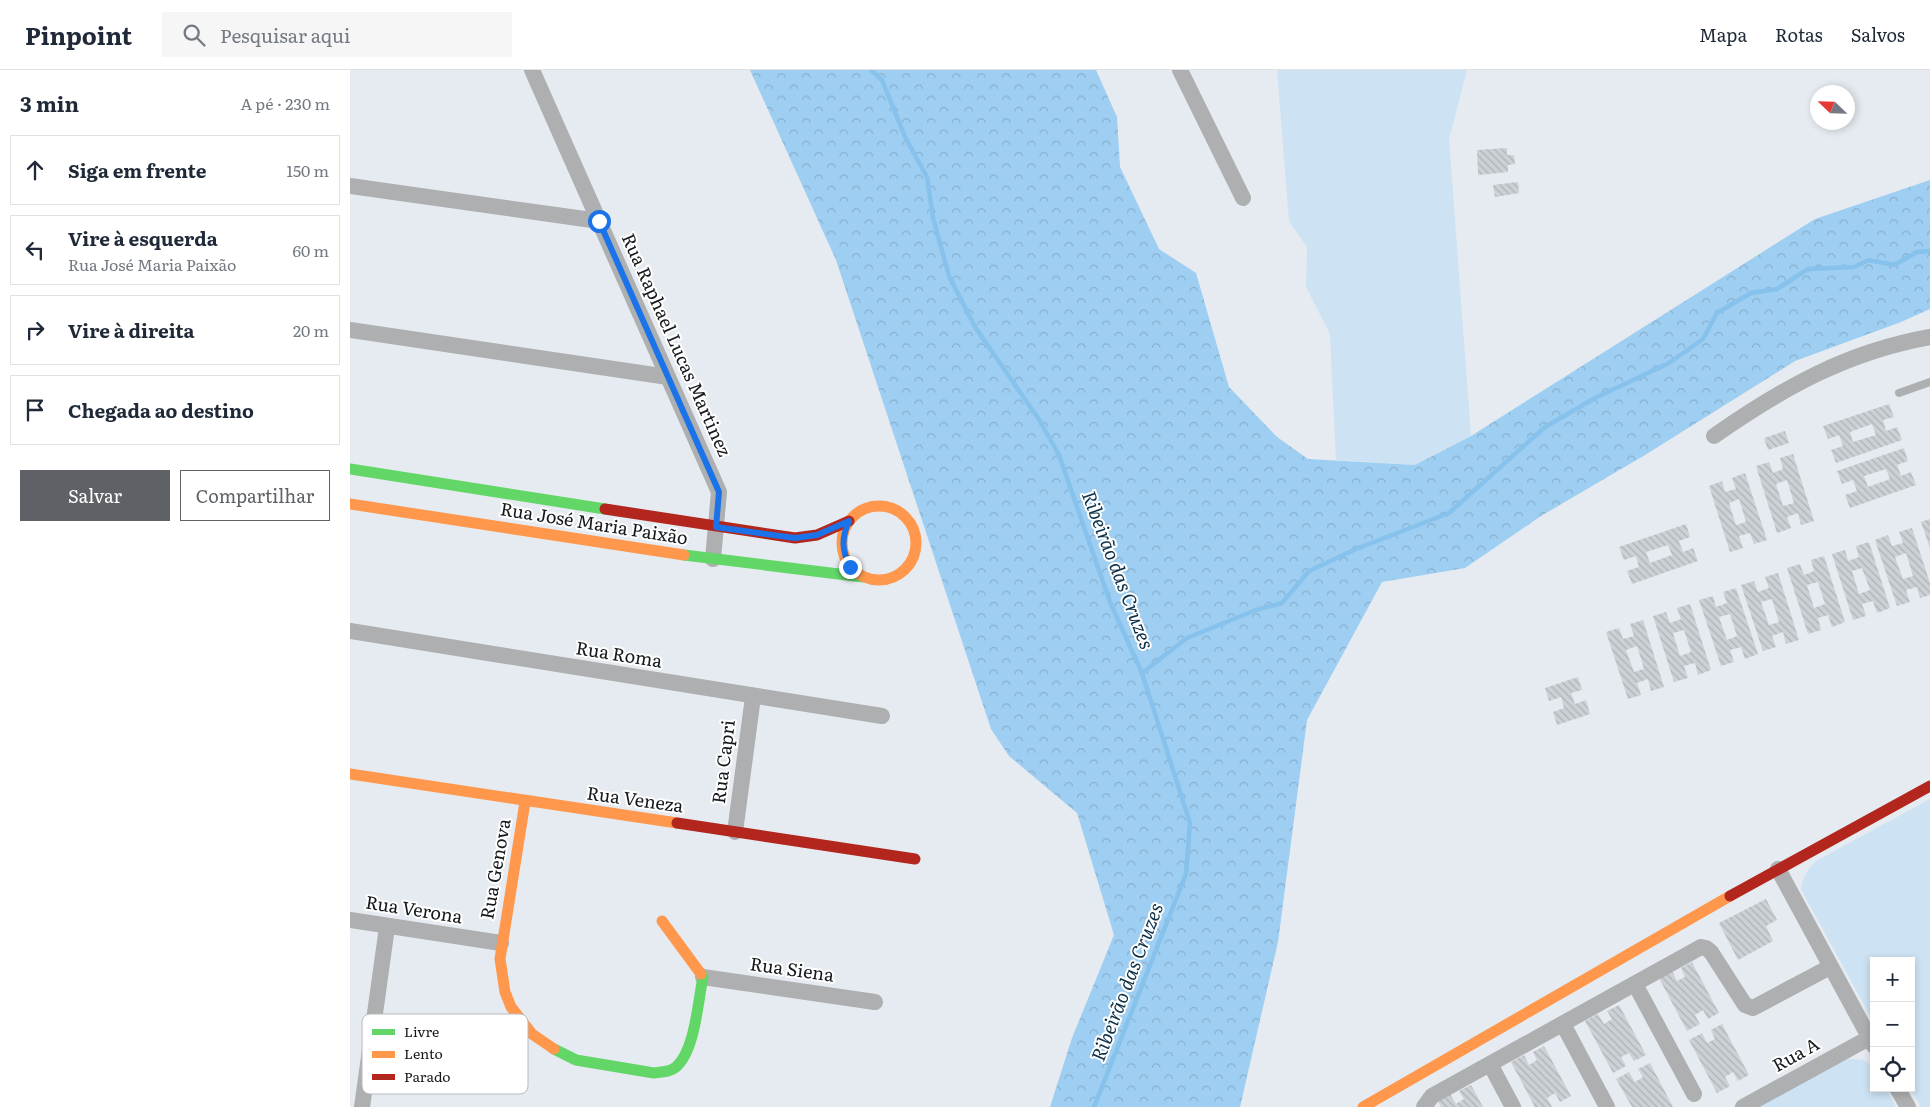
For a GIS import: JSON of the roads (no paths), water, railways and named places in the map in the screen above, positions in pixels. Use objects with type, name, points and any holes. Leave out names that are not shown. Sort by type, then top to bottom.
[{"type":"street","name":"Rua Raphael Lucas Martinez","points":[[532,70],[719,492],[713,559]]},
{"type":"street","points":[[1180,70],[1243,198]]},
{"type":"street","points":[[350,186],[599,221]]},
{"type":"street","points":[[350,330],[668,377]]},
{"type":"street","points":[[1714,436],[1761,403],[1838,362],[1930,337]]},
{"type":"street","name":"Rua José Maria Paixão","points":[[350,469],[795,538],[817,535],[849,521]]},
{"type":"street","name":"Rua José Maria Paixão","points":[[350,504],[713,559],[863,577]]},
{"type":"street","points":[[872,506],[886,506],[899,511],[910,520],[916,533],[916,547],[912,561],[903,572],[891,578],[877,580],[863,577],[850,567],[843,552],[842,536],[849,521],[859,511],[872,506]]},
{"type":"street","name":"Rua Roma","points":[[350,631],[753,697],[882,716]]},
{"type":"street","name":"Rua Capri","points":[[736,832],[753,697]]},
{"type":"street","name":"Rua Veneza","points":[[350,774],[526,802],[915,859]]},
{"type":"street","points":[[1368,1105],[1778,870],[1930,786]]},
{"type":"street","name":"Rua Genova","points":[[516,1014],[512,1007],[501,976],[502,943],[526,802]]},
{"type":"street","points":[[1778,870],[1870,1040]]},
{"type":"street","name":"Rua Verona","points":[[350,920],[502,943]]},
{"type":"street","points":[[662,921],[703,977]]},
{"type":"street","points":[[375,1014],[388,926]]},
{"type":"street","points":[[1424,1107],[1432,1096],[1701,947],[1712,952],[1745,1005],[1753,1008],[1830,967]]},
{"type":"street","name":"Rua Genova","points":[[528,1028],[545,1045],[560,1054],[586,1062],[654,1073],[666,1072],[685,1058],[690,1047],[703,977]]},
{"type":"street","name":"Rua Siena","points":[[703,977],[875,1002]]},
{"type":"street","points":[[1635,984],[1694,1094]]},
{"type":"street","points":[[1562,1024],[1607,1107]]},
{"type":"street","name":"Rua A","points":[[1743,1107],[1870,1043]]},
{"type":"street","points":[[1490,1064],[1513,1107]]},
{"type":"street","points":[[1899,1092],[1908,1107]]},
{"type":"street","points":[[362,1107],[364,1094]]},
{"type":"lane","points":[[1899,393],[1930,382]]},
{"type":"waterway","name":"Ribeirão das Cruzes","points":[[871,70],[882,80],[905,137],[927,177],[933,218],[949,276],[975,327],[1040,421],[1059,455],[1110,602],[1142,673],[1190,823],[1186,874],[1094,1107]]},
{"type":"waterway","points":[[1142,673],[1187,638],[1256,610],[1282,603],[1309,571],[1356,549],[1449,513],[1545,427],[1595,398],[1669,363],[1703,339],[1717,313],[1751,293],[1777,289],[1808,269],[1854,267],[1869,260],[1894,265],[1917,252],[1930,251]]}]
